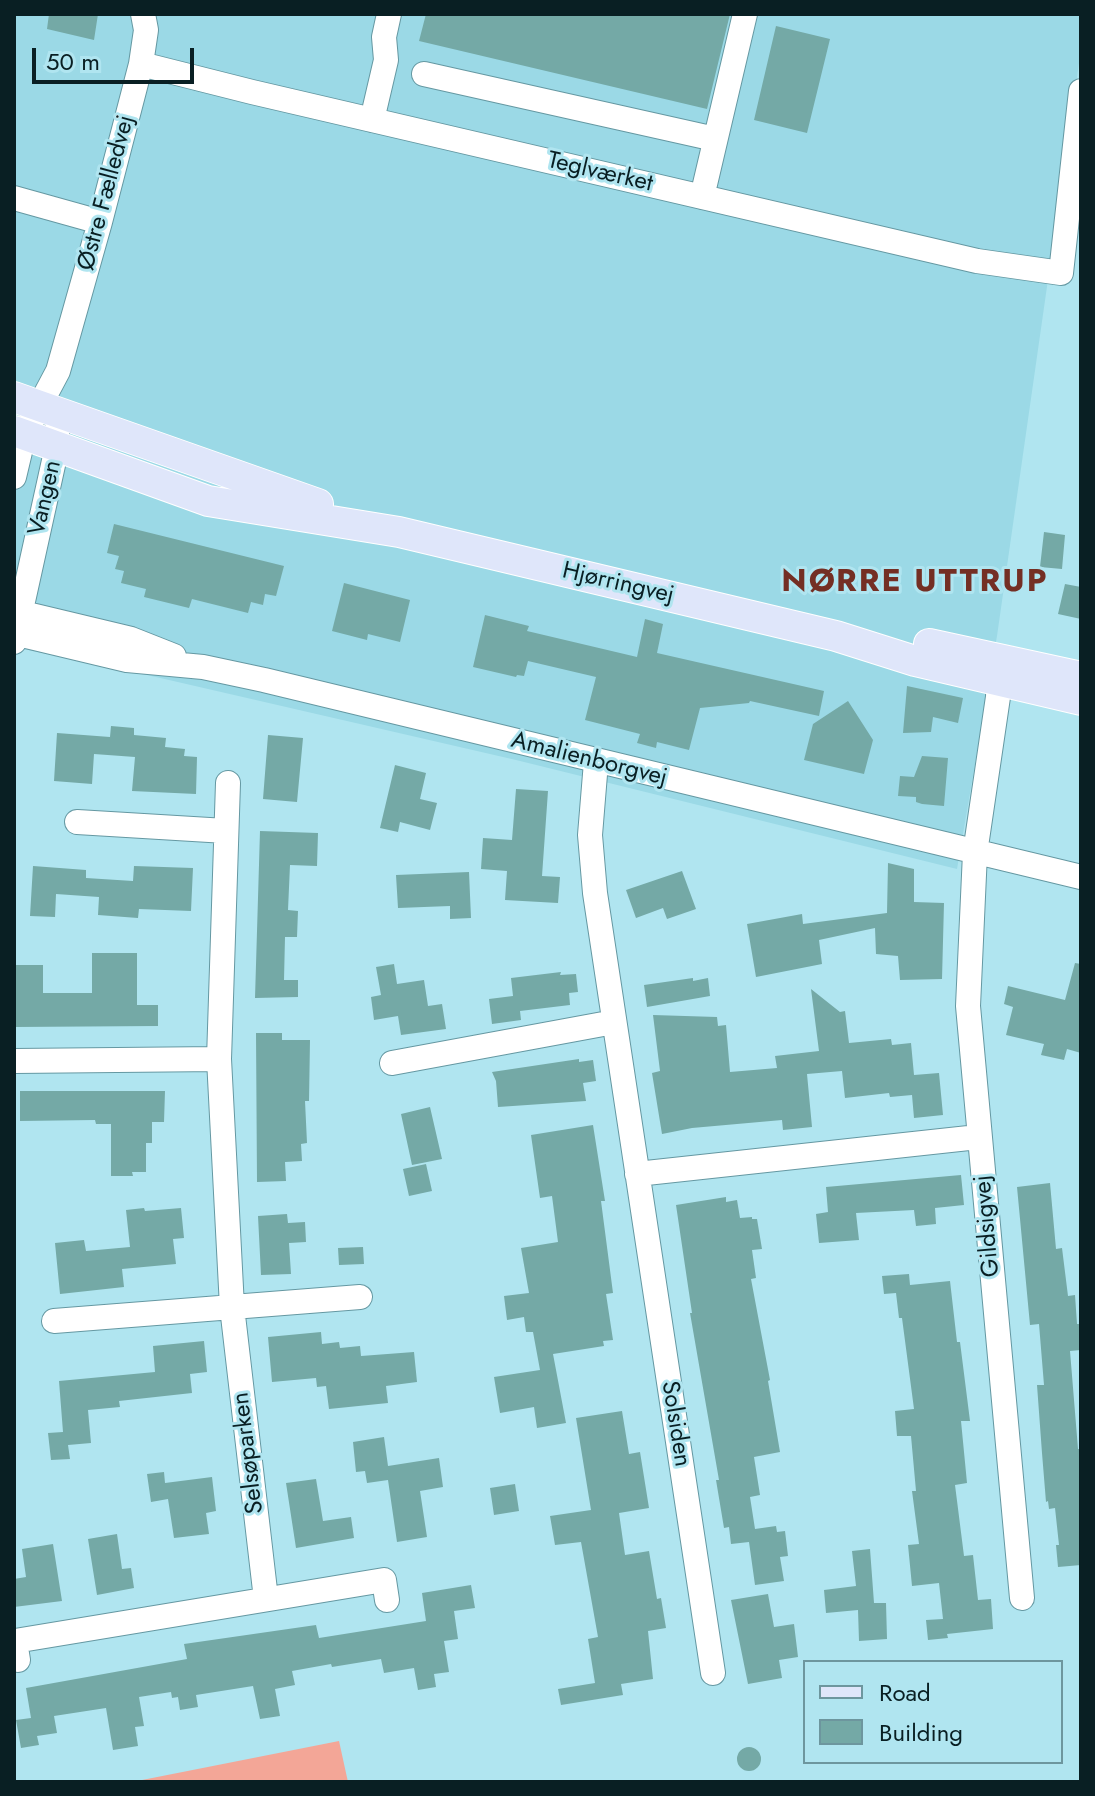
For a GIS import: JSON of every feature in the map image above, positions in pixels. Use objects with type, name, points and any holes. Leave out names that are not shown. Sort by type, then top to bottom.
[{"type":"main road","name":"Hjørringvej","points":[[37,405],[399,532]]},
{"type":"main road","name":"Hjørringvej","points":[[19,433],[208,501],[399,532],[836,636],[915,661],[1081,677]]},
{"type":"main road","name":"Hjørringvej","points":[[999,670],[1081,700]]},
{"type":"street","name":"Østre Fælledvej","points":[[37,405],[58,371],[100,222],[141,64],[146,30],[143,14]]},
{"type":"street","points":[[372,120],[386,60],[384,37],[389,14]]},
{"type":"street","points":[[702,197],[745,14]]},
{"type":"street","name":"Teglværket","points":[[141,64],[977,261],[1061,273],[1081,91]]},
{"type":"street","points":[[424,74],[715,139]]},
{"type":"street","points":[[14,198],[100,222]]},
{"type":"street","points":[[19,433],[37,405]]},
{"type":"street","points":[[37,405],[57,447]]},
{"type":"street","name":"Vangen","points":[[14,477],[19,433]]},
{"type":"street","name":"Vangen","points":[[16,626],[57,447]]},
{"type":"street","name":"Amalienborgvej","points":[[16,626],[131,639],[203,667],[1081,877]]},
{"type":"street","points":[[975,853],[999,670]]},
{"type":"street","name":"Solsiden","points":[[596,762],[590,835],[595,893],[713,1673]]},
{"type":"street","name":"Selsøparken","points":[[228,783],[219,1059],[232,1307],[266,1599]]},
{"type":"street","points":[[77,822],[226,831]]},
{"type":"street","name":"Gildsigvej","points":[[975,853],[968,1006],[1022,1598]]},
{"type":"street","points":[[392,1063],[614,1022]]},
{"type":"street","points":[[14,1061],[219,1059]]},
{"type":"street","points":[[637,1174],[978,1137]]},
{"type":"street","points":[[54,1321],[360,1297]]},
{"type":"street","points":[[18,1660],[15,1641],[266,1599],[384,1580],[387,1600]]},
{"type":"shaded area","points":[[14,14],[1081,14],[1081,49],[997,636],[957,869],[516,760],[14,647]]},
{"type":"shaded area","points":[[339,1741],[348,1782],[132,1782]]},
{"type":"building","points":[[49,14],[98,14],[94,40],[47,29]]},
{"type":"building","points":[[426,14],[730,14],[707,109],[419,41]]},
{"type":"building","points":[[776,26],[830,39],[807,133],[754,120]]},
{"type":"building","points":[[114,524],[284,566],[276,596],[265,594],[263,605],[251,602],[248,613],[192,599],[189,608],[144,597],[146,589],[121,583],[124,571],[115,569],[119,556],[107,553]]},
{"type":"building","points":[[1044,532],[1065,535],[1062,569],[1040,567]]},
{"type":"building","points":[[344,583],[410,600],[400,642],[368,634],[367,640],[332,631]]},
{"type":"building","points":[[1065,584],[1081,587],[1081,619],[1058,614]]},
{"type":"building","points":[[485,615],[529,626],[527,631],[637,657],[645,619],[663,624],[657,653],[824,691],[819,716],[750,701],[700,708],[689,750],[657,742],[656,748],[637,743],[640,734],[585,720],[596,677],[528,661],[524,676],[516,677],[473,667]]},
{"type":"building","points":[[907,686],[963,698],[958,723],[933,717],[931,732],[903,733]]},
{"type":"building","points":[[848,701],[873,740],[864,774],[804,760],[813,724]]},
{"type":"building","points":[[111,726],[134,728],[134,735],[166,738],[165,747],[185,749],[184,756],[197,757],[196,794],[132,791],[135,757],[94,754],[92,784],[54,781],[57,733],[110,737]]},
{"type":"building","points":[[268,735],[303,738],[297,802],[263,799]]},
{"type":"building","points":[[922,756],[948,758],[944,806],[922,804],[916,802],[916,797],[898,796],[900,776],[914,777]]},
{"type":"building","points":[[395,765],[426,773],[420,799],[437,803],[430,830],[400,822],[398,832],[380,828]]},
{"type":"building","points":[[516,789],[548,791],[542,876],[560,877],[558,903],[505,900],[507,871],[481,869],[483,838],[512,840]]},
{"type":"building","points":[[260,831],[318,833],[317,866],[290,865],[288,910],[298,911],[297,937],[285,937],[284,980],[298,980],[298,997],[255,998]]},
{"type":"building","points":[[888,863],[914,869],[914,902],[944,903],[942,979],[900,980],[898,956],[876,954],[875,928],[819,940],[822,964],[756,977],[747,924],[802,914],[803,924],[887,913]]},
{"type":"building","points":[[33,866],[86,870],[86,878],[133,881],[134,866],[193,868],[191,911],[139,909],[138,918],[98,915],[99,897],[56,894],[55,917],[30,916]]},
{"type":"building","points":[[682,871],[696,909],[667,919],[663,908],[636,918],[626,890]]},
{"type":"building","points":[[469,872],[471,918],[450,919],[450,906],[398,908],[396,875]]},
{"type":"building","points":[[92,953],[137,953],[137,1005],[158,1005],[158,1026],[14,1027],[14,965],[43,965],[43,993],[92,993]]},
{"type":"building","points":[[1075,963],[1081,964],[1081,1053],[1067,1049],[1064,1060],[1041,1055],[1044,1044],[1006,1035],[1013,1007],[1004,1004],[1008,986],[1065,1000]]},
{"type":"building","points":[[394,964],[397,984],[424,980],[428,1006],[442,1004],[446,1029],[401,1035],[398,1016],[374,1020],[371,997],[381,995],[376,967]]},
{"type":"building","points":[[561,972],[560,975],[576,974],[578,992],[569,993],[570,1005],[520,1011],[521,1020],[492,1024],[489,999],[513,996],[511,978]]},
{"type":"building","points":[[693,978],[693,981],[708,978],[710,996],[647,1007],[644,985]]},
{"type":"building","points":[[811,989],[840,1012],[845,1011],[849,1043],[891,1039],[892,1045],[911,1043],[914,1075],[939,1073],[943,1115],[914,1118],[912,1095],[890,1097],[889,1093],[845,1098],[842,1071],[807,1074],[812,1127],[783,1130],[782,1120],[692,1128],[662,1134],[652,1073],[660,1071],[653,1015],[717,1017],[718,1026],[726,1025],[730,1072],[777,1068],[775,1056],[819,1051]]},
{"type":"building","points":[[256,1033],[282,1033],[282,1040],[310,1040],[309,1101],[305,1101],[307,1143],[301,1144],[302,1161],[285,1162],[286,1181],[257,1182]]},
{"type":"building","points":[[579,1059],[579,1062],[593,1060],[596,1081],[583,1083],[586,1101],[498,1107],[496,1081],[492,1072]]},
{"type":"building","points":[[20,1091],[165,1091],[164,1122],[152,1122],[152,1143],[146,1143],[146,1172],[132,1172],[133,1176],[111,1176],[111,1124],[96,1124],[95,1120],[20,1121]]},
{"type":"building","points":[[430,1107],[442,1159],[412,1165],[401,1114]]},
{"type":"building","points":[[593,1125],[605,1201],[601,1201],[613,1293],[606,1294],[613,1340],[603,1341],[604,1346],[553,1354],[566,1423],[537,1428],[534,1407],[500,1413],[494,1377],[540,1370],[533,1332],[526,1332],[524,1317],[507,1320],[504,1296],[529,1293],[521,1248],[558,1242],[552,1196],[540,1198],[531,1135]]},
{"type":"building","points":[[426,1164],[432,1191],[409,1196],[403,1169]]},
{"type":"building","points":[[961,1175],[964,1205],[935,1208],[936,1224],[916,1226],[914,1210],[856,1213],[859,1240],[819,1243],[816,1214],[828,1212],[826,1187]]},
{"type":"building","points":[[1050,1183],[1056,1249],[1062,1248],[1068,1296],[1075,1295],[1077,1324],[1081,1324],[1081,1350],[1070,1351],[1078,1449],[1081,1449],[1081,1565],[1058,1567],[1055,1508],[1049,1509],[1046,1502],[1042,1453],[1037,1385],[1044,1385],[1039,1324],[1030,1325],[1017,1187]]},
{"type":"building","points":[[726,1197],[726,1202],[737,1200],[740,1218],[757,1219],[762,1249],[752,1250],[756,1278],[751,1279],[780,1452],[754,1457],[760,1495],[750,1497],[755,1529],[776,1526],[777,1532],[785,1531],[788,1556],[780,1557],[784,1581],[755,1585],[749,1542],[731,1544],[729,1527],[724,1528],[676,1205]]},
{"type":"building","points":[[144,1208],[145,1211],[181,1208],[184,1238],[173,1239],[176,1264],[122,1269],[124,1287],[60,1294],[55,1243],[84,1240],[86,1251],[130,1247],[126,1210]]},
{"type":"building","points":[[287,1214],[288,1223],[305,1222],[306,1242],[289,1243],[291,1274],[261,1275],[258,1216]]},
{"type":"building","points":[[363,1247],[364,1264],[339,1265],[338,1248]]},
{"type":"building","points":[[909,1274],[910,1285],[950,1281],[970,1421],[961,1421],[967,1483],[955,1485],[964,1556],[973,1555],[978,1600],[991,1599],[993,1629],[947,1634],[948,1638],[928,1640],[926,1620],[943,1619],[939,1583],[912,1586],[908,1545],[919,1544],[912,1491],[916,1491],[911,1436],[897,1436],[895,1411],[914,1409],[896,1293],[884,1294],[882,1276]]},
{"type":"building","points":[[321,1332],[322,1344],[339,1342],[340,1348],[360,1346],[361,1356],[414,1352],[417,1382],[386,1386],[388,1403],[329,1409],[326,1386],[317,1387],[316,1378],[272,1382],[268,1337]]},
{"type":"building","points":[[204,1341],[207,1372],[190,1374],[192,1393],[119,1401],[120,1407],[88,1410],[91,1443],[68,1445],[70,1459],[51,1460],[48,1433],[63,1432],[59,1381],[155,1372],[153,1346]]},
{"type":"building","points":[[622,1411],[629,1454],[640,1452],[649,1508],[619,1513],[625,1555],[649,1551],[657,1599],[661,1598],[666,1628],[648,1631],[653,1679],[621,1684],[623,1695],[561,1705],[558,1689],[595,1683],[588,1639],[598,1637],[581,1542],[555,1545],[550,1516],[591,1510],[576,1418]]},
{"type":"building","points":[[384,1437],[388,1466],[439,1458],[443,1487],[420,1491],[427,1537],[397,1542],[388,1480],[367,1483],[365,1471],[356,1472],[353,1442]]},
{"type":"building","points":[[164,1472],[165,1483],[212,1477],[216,1511],[206,1513],[209,1534],[174,1538],[168,1499],[151,1502],[147,1474]]},
{"type":"building","points":[[316,1479],[323,1521],[351,1517],[354,1538],[296,1548],[286,1483]]},
{"type":"building","points":[[515,1484],[519,1511],[494,1515],[490,1488]]},
{"type":"building","points":[[117,1534],[122,1569],[131,1568],[134,1588],[97,1595],[88,1539]]},
{"type":"building","points":[[53,1544],[62,1601],[14,1607],[14,1579],[26,1577],[22,1549]]},
{"type":"building","points":[[870,1549],[874,1603],[886,1603],[887,1639],[859,1641],[858,1610],[826,1613],[824,1590],[856,1586],[852,1551]]},
{"type":"building","points":[[471,1585],[475,1608],[454,1611],[458,1639],[444,1641],[449,1672],[434,1674],[436,1687],[418,1690],[414,1668],[384,1673],[381,1659],[332,1667],[331,1664],[292,1671],[295,1685],[275,1689],[280,1716],[260,1719],[253,1686],[196,1695],[198,1707],[180,1710],[178,1697],[172,1698],[171,1692],[139,1697],[144,1726],[135,1727],[138,1746],[113,1750],[106,1708],[54,1716],[57,1733],[37,1736],[39,1745],[21,1748],[16,1720],[31,1718],[26,1688],[187,1659],[184,1644],[316,1625],[319,1638],[426,1621],[422,1593]]},
{"type":"building","points":[[768,1594],[774,1627],[794,1624],[798,1657],[779,1660],[782,1678],[748,1684],[731,1600]]},
{"type":"building","points":[[749,1747],[758,1750],[761,1759],[758,1768],[749,1771],[740,1768],[737,1759],[740,1750]]},
{"type":"district","name":"NØRRE UTTRUP","points":[[915,583]]}]
